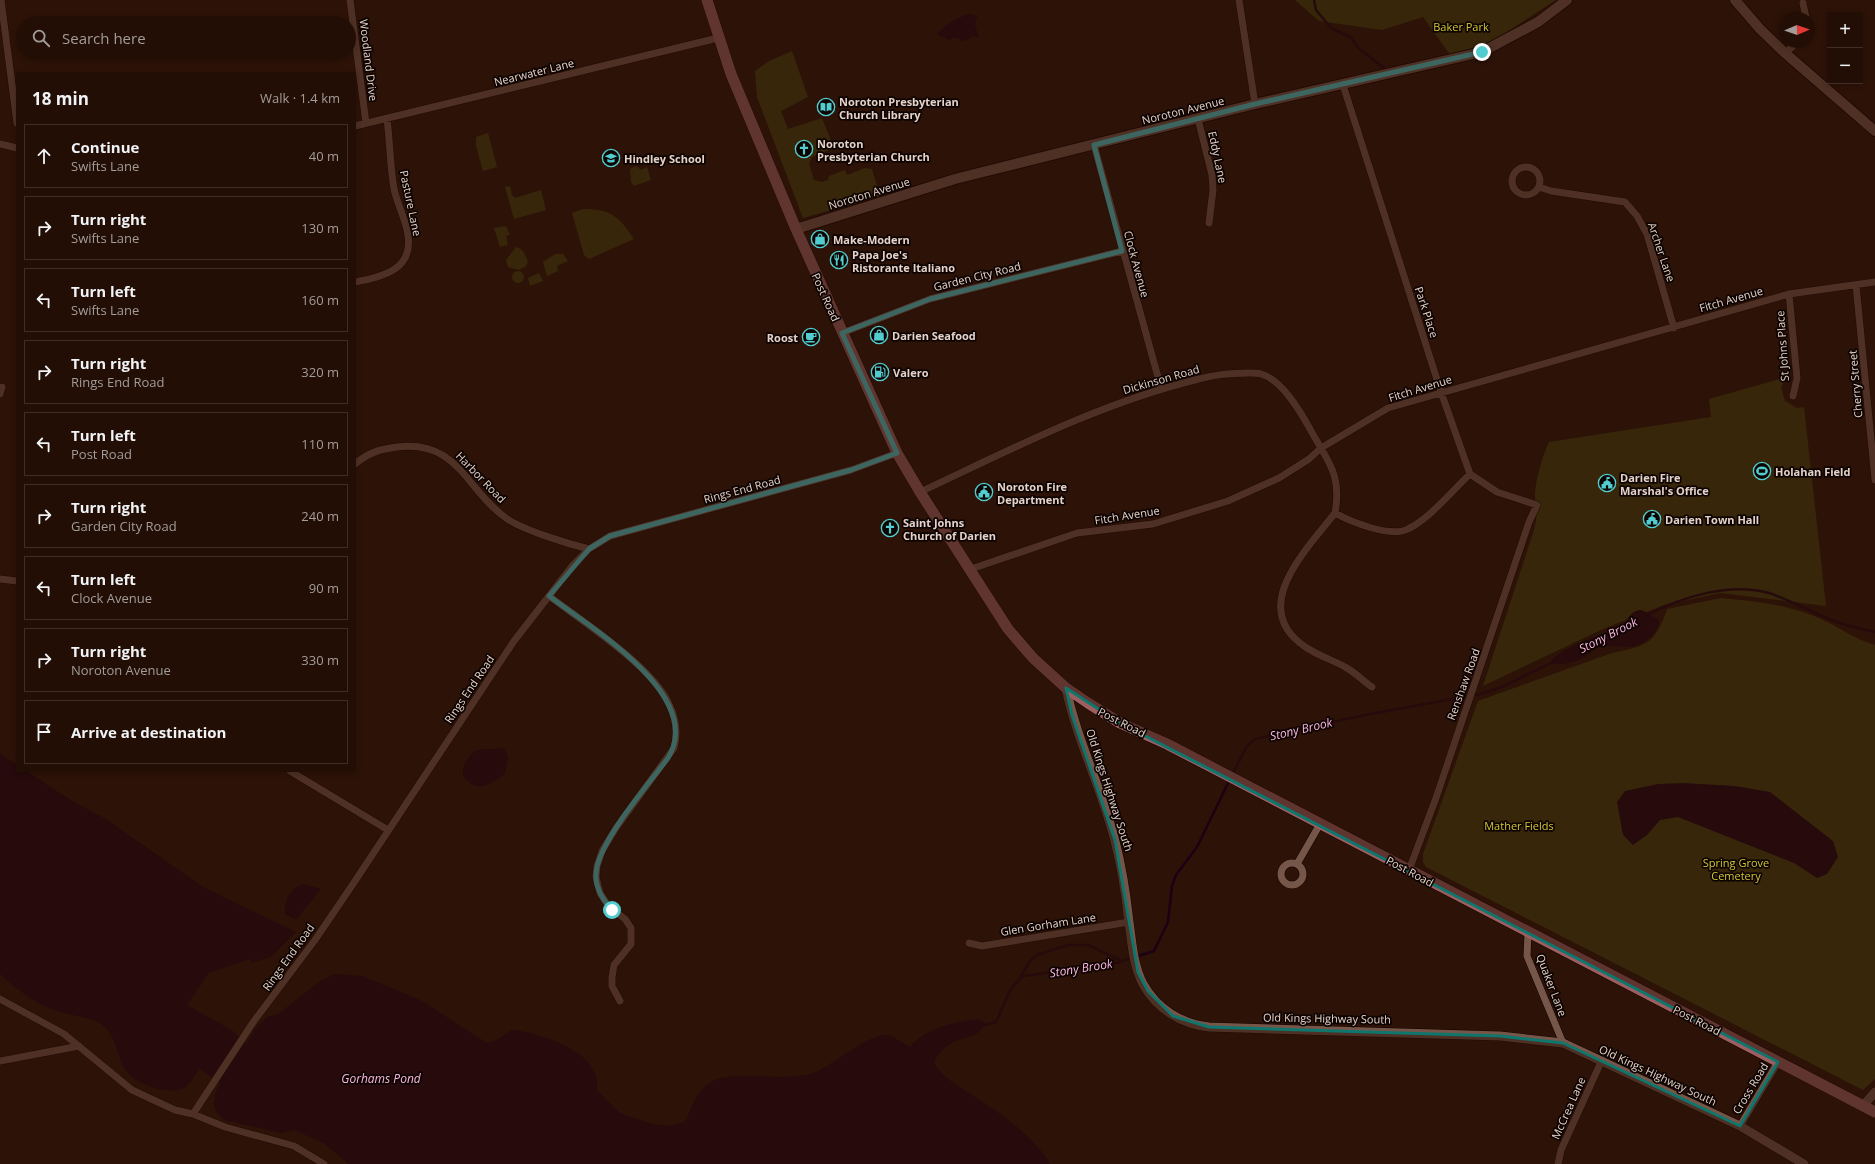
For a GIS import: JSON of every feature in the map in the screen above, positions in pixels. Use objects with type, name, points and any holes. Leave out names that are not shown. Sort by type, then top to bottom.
[{"type":"main road","name":"Post Road","points":[[707,0],[718,38],[731,74],[796,229],[897,453],[968,570],[1008,629],[1033,658],[1066,688],[1120,723],[1167,744],[1528,933],[1875,1112]]},
{"type":"main road","name":"Noroton Avenue","points":[[796,229],[955,179],[1255,104],[1482,52],[1538,22],[1567,0]]},
{"type":"main road","points":[[1735,0],[1760,29],[1785,53],[1875,131]]},
{"type":"street","points":[[1,0],[16,115]]},
{"type":"street","name":"Woodland Drive","points":[[350,0],[352,16]]},
{"type":"street","points":[[1239,0],[1255,104]]},
{"type":"street","points":[[1803,3],[1805,12]]},
{"type":"street","name":"Nearwater Lane","points":[[356,126],[718,38]]},
{"type":"street","name":"Woodland Drive","points":[[356,46],[366,123]]},
{"type":"street","points":[[1785,53],[1791,48]]},
{"type":"street","name":"Park Place","points":[[1343,85],[1441,392],[1470,474]]},
{"type":"street","name":"Pasture Lane","points":[[356,282],[389,274],[401,263],[408,247],[407,230],[394,188],[387,119]]},
{"type":"street","name":"Eddy Lane","points":[[1198,119],[1212,175],[1213,190],[1209,223]]},
{"type":"street","points":[[0,144],[16,148]]},
{"type":"street","name":"Clock Avenue","points":[[1094,145],[1160,388]]},
{"type":"street","points":[[1521,167],[1532,168],[1539,176],[1539,187],[1531,194],[1520,194],[1512,186],[1513,175],[1521,167]]},
{"type":"street","name":"Archer Lane","points":[[1539,187],[1624,202],[1637,216],[1646,234],[1674,328]]},
{"type":"street","name":"Garden City Road","points":[[842,333],[930,299],[1122,251]]},
{"type":"street","name":"Fitch Avenue","points":[[968,570],[1077,533],[1154,524],[1228,501],[1279,478],[1309,459],[1321,448],[1388,408],[1674,328],[1789,294],[1875,282]]},
{"type":"street","name":"Cherry Street","points":[[1856,285],[1875,480]]},
{"type":"street","name":"St Johns Place","points":[[1789,294],[1797,378],[1793,396]]},
{"type":"street","name":"Dickinson Road","points":[[920,492],[1058,428],[1118,403],[1160,388],[1225,373],[1261,374],[1280,386],[1297,406],[1321,448],[1336,477],[1338,495],[1335,513]]},
{"type":"street","name":"Harbor Road","points":[[356,463],[362,457],[377,450],[415,446],[442,454],[453,462],[492,506],[507,519],[531,530],[589,549]]},
{"type":"street","name":"Rings End Road","points":[[193,1114],[254,1022],[314,940],[514,641],[549,596],[589,549],[610,536],[851,470],[897,453]]},
{"type":"street","points":[[1372,687],[1346,667],[1307,648],[1291,635],[1281,619],[1281,596],[1293,566],[1335,513],[1352,522],[1390,532],[1407,530],[1426,515],[1470,474]]},
{"type":"street","name":"Renshaw Road","points":[[1409,870],[1436,798],[1466,705],[1529,522],[1537,505],[1498,492],[1470,474]]},
{"type":"street","points":[[0,579],[16,581]]},
{"type":"street","points":[[549,596],[610,642],[653,680],[669,703],[676,724],[677,734],[674,748],[616,828],[602,851],[597,866],[596,877],[600,893],[609,907],[625,919],[631,928],[631,944],[614,966],[612,977],[612,986],[620,1001]]},
{"type":"street","name":"Old Kings Highway South","points":[[1066,688],[1072,715],[1115,840],[1122,872],[1134,956],[1143,984],[1164,1009],[1181,1020],[1198,1026],[1230,1028],[1500,1036],[1563,1043],[1740,1126],[1804,1164]]},
{"type":"street","points":[[292,772],[388,830]]},
{"type":"street","points":[[1297,864],[1320,824]]},
{"type":"street","name":"Glen Gorham Lane","points":[[969,943],[982,946],[1130,922]]},
{"type":"street","name":"Quaker Lane","points":[[1528,933],[1527,956],[1563,1043]]},
{"type":"street","points":[[0,999],[64,1034],[132,1090],[175,1110],[193,1114],[225,1127],[294,1146],[324,1164]]},
{"type":"street","points":[[0,1061],[79,1046]]},
{"type":"street","name":"McCrea Lane","points":[[1558,1164],[1561,1150],[1601,1062]]},
{"type":"street","name":"Cross Road","points":[[1740,1126],[1778,1062]]},
{"type":"street","points":[[1863,1106],[1875,1092]]},
{"type":"highlighted area","points":[[1066,688],[1120,723],[1778,1062],[1740,1126],[1563,1043],[1500,1036],[1209,1027],[1173,1016],[1148,991],[1138,972],[1115,840],[1072,715]]},
{"type":"green space","name":"Baker Park","points":[[1295,0],[1556,0],[1490,43],[1451,56],[1423,17],[1382,30],[1319,21]]},
{"type":"green space","points":[[792,51],[808,97],[781,111],[788,129],[822,118],[834,148],[812,157],[809,164],[814,180],[822,182],[828,180],[829,176],[845,170],[847,175],[865,168],[872,169],[880,196],[803,218],[757,97],[755,71],[769,61]]},
{"type":"green space","points":[[488,133],[497,167],[483,171],[476,146],[476,137]]},
{"type":"green space","points":[[636,166],[641,170],[647,167],[651,180],[634,186],[631,182],[630,169]]},
{"type":"green space","points":[[510,186],[512,195],[515,198],[541,190],[546,210],[514,219],[505,187]]},
{"type":"green space","points":[[583,209],[593,209],[614,216],[624,225],[634,239],[589,259],[584,255],[572,213]]},
{"type":"green space","points":[[506,226],[510,235],[506,236],[508,245],[500,247],[494,228]]},
{"type":"green space","points":[[516,247],[522,250],[528,262],[526,266],[519,270],[508,267],[506,260]]},
{"type":"green space","points":[[555,254],[563,254],[568,261],[557,266],[558,271],[547,276],[543,262]]},
{"type":"green space","points":[[516,271],[520,271],[524,277],[520,283],[516,283],[512,279],[512,275]]},
{"type":"green space","points":[[539,273],[543,281],[530,286],[528,278]]},
{"type":"green space","points":[[1787,377],[1781,387],[1785,401],[1797,408],[1804,407],[1826,606],[1720,593],[1664,605],[1603,629],[1483,686],[1534,530],[1536,516],[1536,483],[1549,442],[1711,417],[1709,399]]},
{"type":"green space","name":"Spring Grove Cemetery","points":[[1721,598],[1745,600],[1803,612],[1822,619],[1859,639],[1875,645],[1875,1079],[1863,1090],[1426,867],[1423,862],[1423,854],[1478,701],[1612,653],[1642,645],[1654,636],[1663,621],[1667,609]]},
{"type":"water","points":[[970,14],[977,16],[975,25],[979,38],[973,36],[967,40],[961,41],[958,38],[952,38],[950,41],[937,34],[952,21]]},
{"type":"water","points":[[1638,610],[1642,610],[1659,620],[1658,627],[1647,640],[1634,646],[1598,648],[1583,658],[1571,663],[1550,664],[1561,652],[1581,642],[1620,629],[1629,616]]},
{"type":"water","points":[[505,748],[508,758],[505,774],[485,786],[476,786],[465,779],[463,771],[465,763],[476,750]]},
{"type":"water","name":"Gorhams Pond","points":[[0,753],[16,764],[16,772],[28,772],[74,802],[106,819],[203,887],[296,932],[271,957],[252,963],[250,959],[209,973],[187,1005],[232,1030],[246,1044],[255,1029],[267,1017],[278,1014],[319,982],[334,974],[363,976],[422,1001],[487,1043],[495,1041],[512,1030],[534,1034],[560,1043],[572,1049],[591,1065],[596,1075],[597,1090],[620,1113],[653,1124],[669,1126],[685,1122],[698,1094],[702,1089],[711,1082],[722,1078],[734,1076],[790,1077],[804,1075],[824,1068],[852,1049],[881,1035],[889,1035],[894,1037],[910,1047],[916,1040],[941,1027],[978,1019],[986,1024],[979,1032],[954,1042],[945,1048],[934,1062],[941,1072],[951,1081],[995,1110],[1026,1134],[1043,1153],[1050,1164],[349,1164],[325,1144],[295,1130],[281,1133],[224,1120],[216,1112],[214,1104],[216,1091],[220,1084],[200,1069],[185,1088],[175,1090],[158,1089],[133,1078],[123,1066],[109,1032],[100,1023],[90,1019],[61,1013],[41,1005],[0,974]]},
{"type":"water","points":[[1683,783],[1735,786],[1770,792],[1833,841],[1838,857],[1827,874],[1817,878],[1794,863],[1678,817],[1660,820],[1647,835],[1633,845],[1623,835],[1617,802],[1625,791],[1658,784]]},
{"type":"water","points":[[303,884],[321,889],[296,920],[285,914],[285,904],[292,892]]},
{"type":"waterway","points":[[1314,0],[1316,10],[1331,28],[1352,38],[1358,48],[1384,68]]},
{"type":"waterway","name":"Stony Brook","points":[[1647,615],[1675,602],[1706,593],[1722,590],[1754,590],[1777,596],[1839,623],[1875,632]]},
{"type":"waterway","name":"Stony Brook","points":[[1232,775],[1247,746],[1255,739],[1365,715],[1480,694],[1502,687],[1551,663]]},
{"type":"waterway","name":"Stony Brook","points":[[985,1025],[996,1022],[1010,991],[1024,976],[1113,964],[1154,951],[1168,922],[1172,886],[1176,875],[1197,847],[1230,779]]},
{"type":"waterway","points":[[1020,978],[1030,961],[1037,955],[1068,945],[1088,945],[1120,960]]},
{"type":"place","name":"Noroton Presbyterian Church Library","points":[[826,107]]},
{"type":"place","name":"Noroton Presbyterian Church","points":[[804,149]]},
{"type":"place","name":"Hindley School","points":[[611,158]]},
{"type":"place","name":"Make-Modern","points":[[820,239]]},
{"type":"place","name":"Papa Joe's Ristorante Italiano","points":[[839,260]]},
{"type":"place","name":"Darien Seafood","points":[[879,335]]},
{"type":"place","name":"Roost","points":[[811,337]]},
{"type":"place","name":"Valero","points":[[880,372]]},
{"type":"place","name":"Holahan Field","points":[[1762,471]]},
{"type":"place","name":"Darien Fire Marshal's Office","points":[[1607,483]]},
{"type":"place","name":"Noroton Fire Department","points":[[984,492]]},
{"type":"place","name":"Darien Town Hall","points":[[1652,519]]},
{"type":"place","name":"Saint Johns Church of Darien","points":[[890,528]]},
{"type":"route","points":[[612,910],[600,893],[597,883],[596,877],[598,861],[602,851],[616,828],[668,758],[674,748],[677,734],[674,716],[669,703],[663,692],[653,680],[610,642],[549,596],[573,565],[589,549],[610,536],[851,470],[897,453],[842,333],[930,299],[1122,251],[1094,145],[1255,104],[1482,52]]},
{"type":"park label","name":"Mather Fields","points":[[1519,825]]}]
